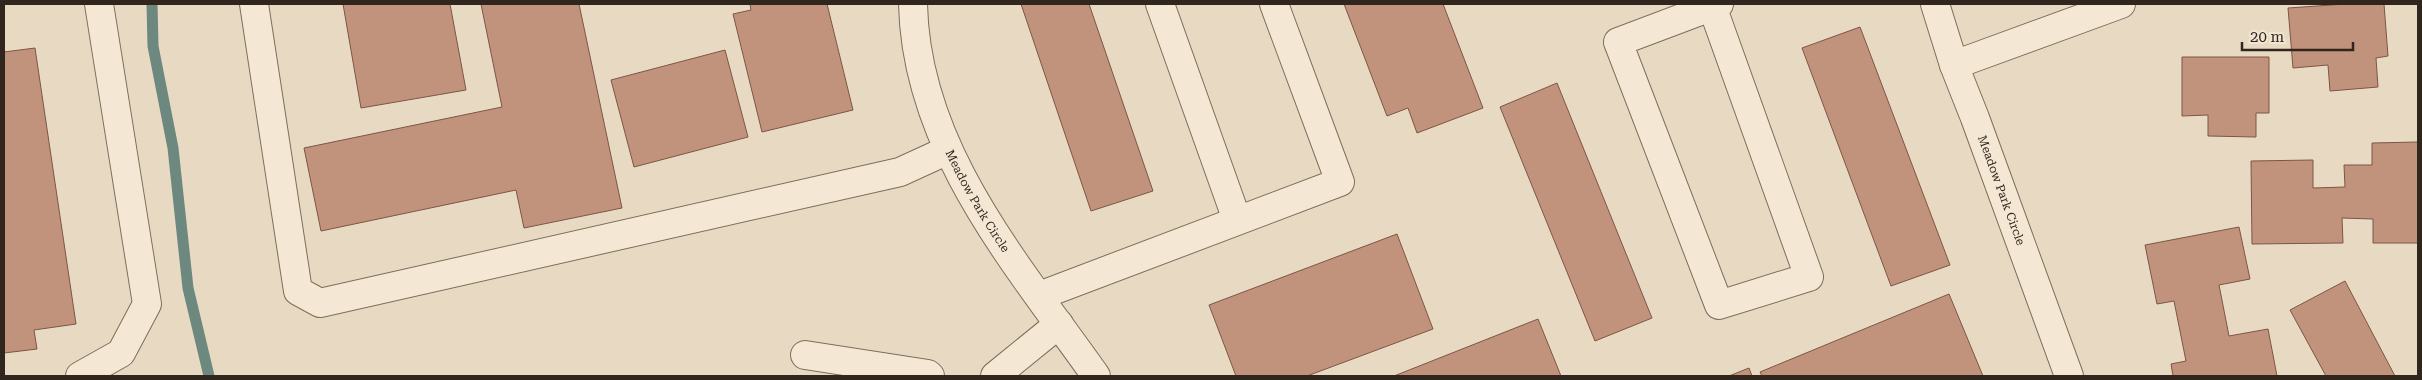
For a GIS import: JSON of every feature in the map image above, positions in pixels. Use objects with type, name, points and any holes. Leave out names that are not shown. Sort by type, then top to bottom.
[{"type":"street","points":[[80,376],[121,353],[147,304],[99,4]]},
{"type":"street","points":[[254,4],[298,291],[320,303],[900,172],[948,150]]},
{"type":"street","name":"Meadow Park Circle","points":[[913,4],[922,77],[948,150],[974,203],[1096,376]]},
{"type":"street","points":[[1160,4],[1237,220]]},
{"type":"street","points":[[1039,296],[1340,182],[1274,4]]},
{"type":"street","name":"Meadow Park Circle","points":[[1935,4],[1954,65],[2069,376]]},
{"type":"street","points":[[1954,65],[2121,4]]},
{"type":"street","points":[[1716,5],[1809,277],[1719,305],[1618,42],[1716,5]]},
{"type":"street","points":[[996,376],[1059,324]]},
{"type":"street","points":[[805,355],[928,374],[930,376]]},
{"type":"building","points":[[343,4],[450,4],[466,90],[361,108]]},
{"type":"building","points":[[481,4],[579,4],[622,208],[524,228],[516,190],[321,231],[304,148],[502,107]]},
{"type":"building","points":[[750,4],[827,4],[853,110],[762,132],[733,14],[751,10]]},
{"type":"building","points":[[1021,4],[1089,4],[1153,191],[1091,211]]},
{"type":"building","points":[[1344,4],[1443,4],[1483,108],[1417,133],[1408,108],[1387,116]]},
{"type":"building","points":[[2346,4],[2384,4],[2388,56],[2376,58],[2378,87],[2330,91],[2328,65],[2293,68],[2288,8]]},
{"type":"building","points":[[1860,27],[1950,265],[1891,286],[1802,48]]},
{"type":"building","points":[[35,48],[76,324],[34,330],[37,349],[4,353],[4,52]]},
{"type":"building","points":[[725,50],[748,137],[634,167],[611,80]]},
{"type":"building","points":[[2182,57],[2269,57],[2269,113],[2256,113],[2256,137],[2208,136],[2208,115],[2182,116]]},
{"type":"building","points":[[1557,83],[1652,318],[1595,341],[1500,107]]},
{"type":"building","points":[[2418,142],[2418,243],[2373,243],[2373,219],[2342,218],[2343,243],[2252,244],[2251,161],[2313,160],[2313,188],[2345,187],[2344,165],[2372,165],[2372,143]]},
{"type":"building","points":[[2239,227],[2250,279],[2219,285],[2229,336],[2268,329],[2277,376],[2173,376],[2171,364],[2186,361],[2174,301],[2157,304],[2145,245]]},
{"type":"building","points":[[1397,234],[1433,329],[1307,376],[1236,376],[1209,305]]},
{"type":"building","points":[[2345,281],[2395,376],[2326,376],[2290,310]]},
{"type":"building","points":[[1949,294],[1983,376],[1762,376],[1760,372]]},
{"type":"building","points":[[1538,319],[1561,376],[1394,376]]},
{"type":"building","points":[[1749,368],[1752,376],[1729,376]]},
{"type":"waterway","points":[[152,4],[153,46],[173,148],[188,288],[209,376]]}]
